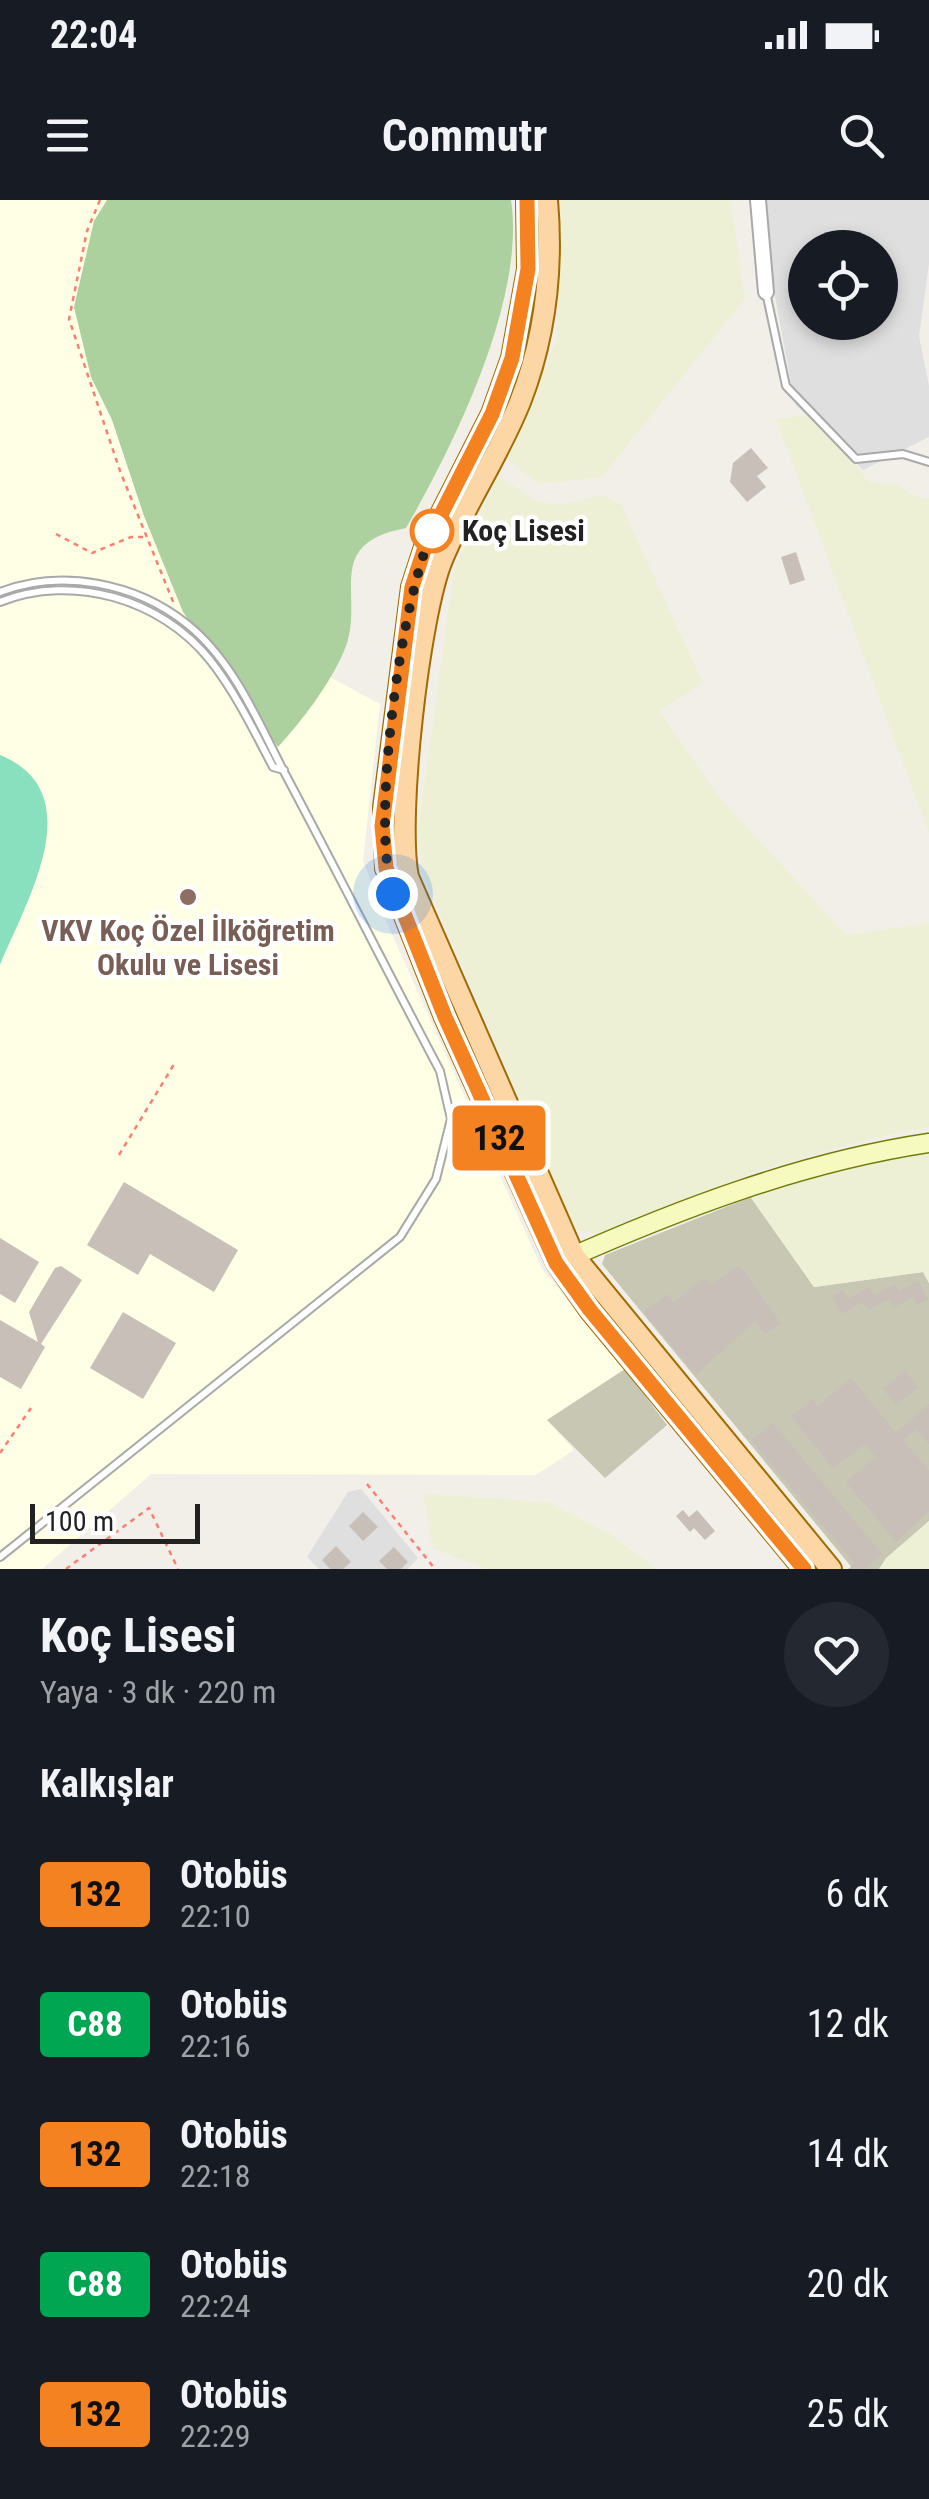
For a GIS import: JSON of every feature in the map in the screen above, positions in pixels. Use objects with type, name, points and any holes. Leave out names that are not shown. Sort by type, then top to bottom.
[{"type":"main road","points":[[526,200],[528,269],[512,358],[492,414],[426,544],[412,587],[382,842],[398,907],[590,1310],[804,1569]]},
{"type":"main road","points":[[547,200],[550,262],[530,372],[504,435],[446,551],[430,598],[403,841],[408,877],[565,1259],[831,1569]]},
{"type":"street","points":[[758,200],[766,292]]},
{"type":"street","points":[[565,1259],[755,1184],[867,1152],[929,1143]]},
{"type":"lane","points":[[766,292],[781,374],[799,403],[856,459],[871,460],[890,454],[929,462]]},
{"type":"lane","points":[[0,592],[47,582],[85,581],[122,590],[174,615],[221,659],[284,770],[440,1071],[451,1119],[436,1179],[400,1237],[0,1557]]},
{"type":"lane","points":[[0,602],[46,591],[81,590],[142,607],[173,625],[207,657],[273,767],[284,770]]},
{"type":"path","points":[[100,200],[87,231],[69,319],[98,412],[173,596],[174,615]]},
{"type":"path","points":[[56,534],[92,554],[131,536],[148,537]]},
{"type":"path","points":[[119,1156],[176,1061]]},
{"type":"path","points":[[0,1452],[31,1408]]},
{"type":"path","points":[[367,1484],[435,1569]]},
{"type":"path","points":[[66,1569],[149,1508],[178,1569]]},
{"type":"shaded area","name":"VKV Koç Özel İlköğretim Okulu ve Lisesi","points":[[0,200],[412,200],[336,566],[326,675],[380,704],[363,860],[382,912],[542,1269],[625,1369],[547,1420],[574,1450],[536,1475],[151,1474],[42,1569],[0,1569]]},
{"type":"shaded area","points":[[556,200],[731,200],[745,299],[602,477],[538,484],[506,458],[557,339]]},
{"type":"shaded area","points":[[757,200],[929,200],[929,264],[919,336],[929,386],[929,437],[863,470],[795,404]]},
{"type":"shaded area","points":[[819,414],[868,482],[896,484],[921,499],[929,497],[929,834],[776,419]]},
{"type":"shaded area","points":[[498,476],[536,501],[560,505],[601,495],[621,504],[703,683],[659,711],[721,799],[846,935],[929,923],[929,1127],[861,1141],[752,1173],[604,1236],[576,1230],[423,875],[418,830],[454,568]]},
{"type":"shaded area","points":[[929,1150],[929,1283],[923,1272],[814,1287],[751,1198],[869,1159]]},
{"type":"shaded area","points":[[751,1197],[814,1287],[923,1272],[929,1283],[929,1521],[879,1569],[853,1569],[602,1264],[605,1255]]},
{"type":"shaded area","points":[[625,1369],[667,1425],[605,1478],[547,1420]]},
{"type":"shaded area","points":[[361,1489],[418,1558],[408,1569],[319,1569],[307,1557],[348,1492]]},
{"type":"shaded area","points":[[423,1494],[547,1502],[610,1534],[657,1569],[488,1569],[433,1549]]},
{"type":"shaded area","points":[[929,1521],[929,1569],[879,1569],[886,1558]]},
{"type":"green space","points":[[107,200],[511,200],[513,239],[508,281],[465,413],[406,528],[380,536],[363,547],[355,560],[350,631],[344,651],[315,702],[278,747],[183,612],[144,516],[112,420],[91,377],[74,307],[94,221]]},
{"type":"green space","points":[[0,755],[28,772],[43,795],[47,822],[36,881],[0,965]]},
{"type":"building","points":[[751,448],[768,468],[757,476],[766,487],[747,502],[730,482],[733,463]]},
{"type":"building","points":[[796,552],[805,580],[790,585],[781,557]]},
{"type":"building","points":[[124,1182],[238,1250],[214,1292],[150,1254],[138,1275],[87,1245]]},
{"type":"building","points":[[0,1238],[39,1262],[15,1303],[0,1294]]},
{"type":"building","points":[[739,1265],[781,1324],[764,1334],[755,1321],[696,1375],[644,1312],[667,1294],[674,1302],[704,1278],[710,1285]]},
{"type":"building","points":[[61,1266],[82,1280],[41,1344],[45,1347],[21,1389],[0,1377],[0,1320],[38,1342],[29,1312],[55,1268]]},
{"type":"building","points":[[918,1281],[928,1299],[917,1305],[913,1297],[894,1308],[889,1299],[868,1311],[863,1302],[842,1314],[832,1296],[843,1290],[848,1299],[869,1287],[874,1295],[895,1284],[899,1291]]},
{"type":"building","points":[[123,1312],[176,1343],[143,1399],[90,1368]]},
{"type":"building","points":[[905,1371],[918,1387],[896,1405],[883,1389]]},
{"type":"building","points":[[851,1378],[896,1433],[929,1404],[929,1444],[916,1429],[903,1440],[929,1471],[929,1511],[896,1542],[846,1482],[876,1457],[865,1444],[833,1469],[791,1416],[813,1399],[818,1406]]},
{"type":"building","points":[[773,1423],[882,1554],[864,1569],[848,1569],[855,1564],[751,1440]]},
{"type":"building","points":[[683,1510],[689,1517],[697,1510],[715,1531],[705,1540],[694,1528],[690,1532],[676,1516]]},
{"type":"building","points":[[363,1512],[378,1527],[363,1541],[349,1526]]},
{"type":"building","points":[[336,1546],[351,1562],[343,1569],[330,1569],[322,1560]]},
{"type":"building","points":[[394,1547],[408,1562],[401,1569],[387,1569],[379,1561]]},
{"type":"bus line","name":"132","points":[[527,200],[526,294],[504,385],[426,544],[412,587],[382,826],[386,868],[393,894],[445,1017],[556,1263],[590,1310],[804,1569]]},
{"type":"place","name":"Koç Lisesi","points":[[432,531]]},
{"type":"place","name":"VKV Koç Özel İlköğretim Okulu ve Lisesi","points":[[188,897]]},
{"type":"route","points":[[393,894],[382,826],[404,634],[412,587],[434,528],[432,531]]}]
